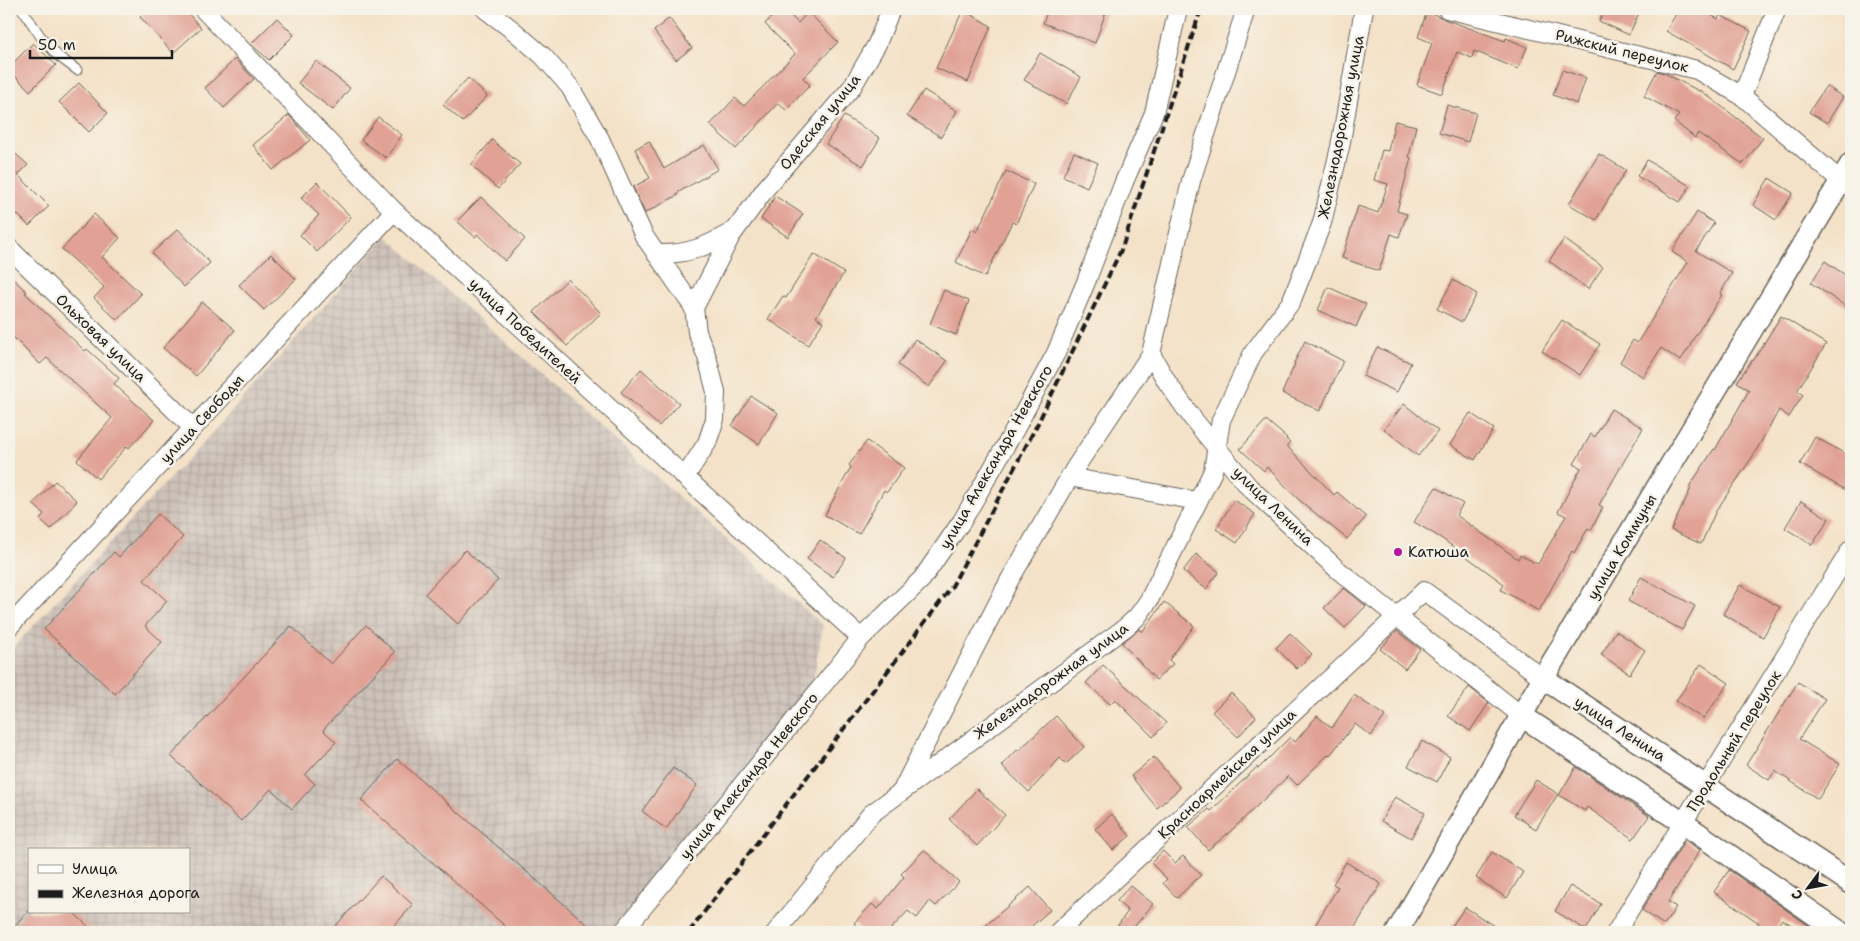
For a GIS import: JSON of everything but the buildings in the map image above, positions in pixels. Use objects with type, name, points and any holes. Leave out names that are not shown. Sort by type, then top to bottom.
[{"type":"street","name":"улица Победителей","points":[[203,9],[394,211],[861,638]]},
{"type":"street","points":[[485,9],[514,30],[543,56],[570,87],[600,139],[644,236],[694,308],[696,332],[707,357],[716,392],[715,419],[707,443],[684,477]]},
{"type":"street","name":"Одесская улица","points":[[694,308],[737,228],[766,188],[852,87],[877,44],[891,9]]},
{"type":"street","name":"улица Александра Невского","points":[[623,932],[861,638],[922,579],[962,521],[1056,353],[1086,282],[1124,182],[1154,113],[1178,9]]},
{"type":"street","points":[[901,791],[1009,581],[1069,477],[1151,354],[1191,181],[1246,9]]},
{"type":"street","name":"Железнодорожная улица","points":[[776,932],[871,814],[1104,644],[1138,616],[1149,600],[1213,471],[1221,420],[1253,353],[1291,302],[1322,223],[1340,147],[1364,9]]},
{"type":"street","name":"Рижский переулок","points":[[1447,9],[1697,70],[1742,96],[1848,177]]},
{"type":"street","points":[[1742,96],[1778,9]]},
{"type":"street","name":"улица Коммуны","points":[[1397,932],[1543,678],[1848,177]]},
{"type":"street","name":"улица Свободы","points":[[9,627],[394,211]]},
{"type":"street","name":"Одесская улица","points":[[656,254],[674,255],[693,251],[709,245],[737,228]]},
{"type":"street","name":"Ольховая улица","points":[[9,248],[193,428]]},
{"type":"street","name":"улица Ленина","points":[[1151,354],[1167,382],[1217,448],[1249,486],[1338,570],[1522,716],[1840,932]]},
{"type":"street","points":[[1069,477],[1198,501]]},
{"type":"street","name":"Продольный переулок","points":[[1616,932],[1851,550]]},
{"type":"street","name":"улица Ленина","points":[[1396,616],[1424,591],[1543,678],[1851,883]]},
{"type":"street","name":"Красноармейская улица","points":[[1058,932],[1396,616]]},
{"type":"lane","points":[[22,9],[41,37],[58,56],[77,70]]},
{"type":"shaded area","points":[[386,236],[823,625],[812,687],[665,873],[610,932],[9,932],[9,652],[223,421]]},
{"type":"railway","points":[[689,932],[951,588],[1038,423],[1122,248],[1201,9]]},
{"type":"place","name":"Катюша","points":[[1398,552]]}]
